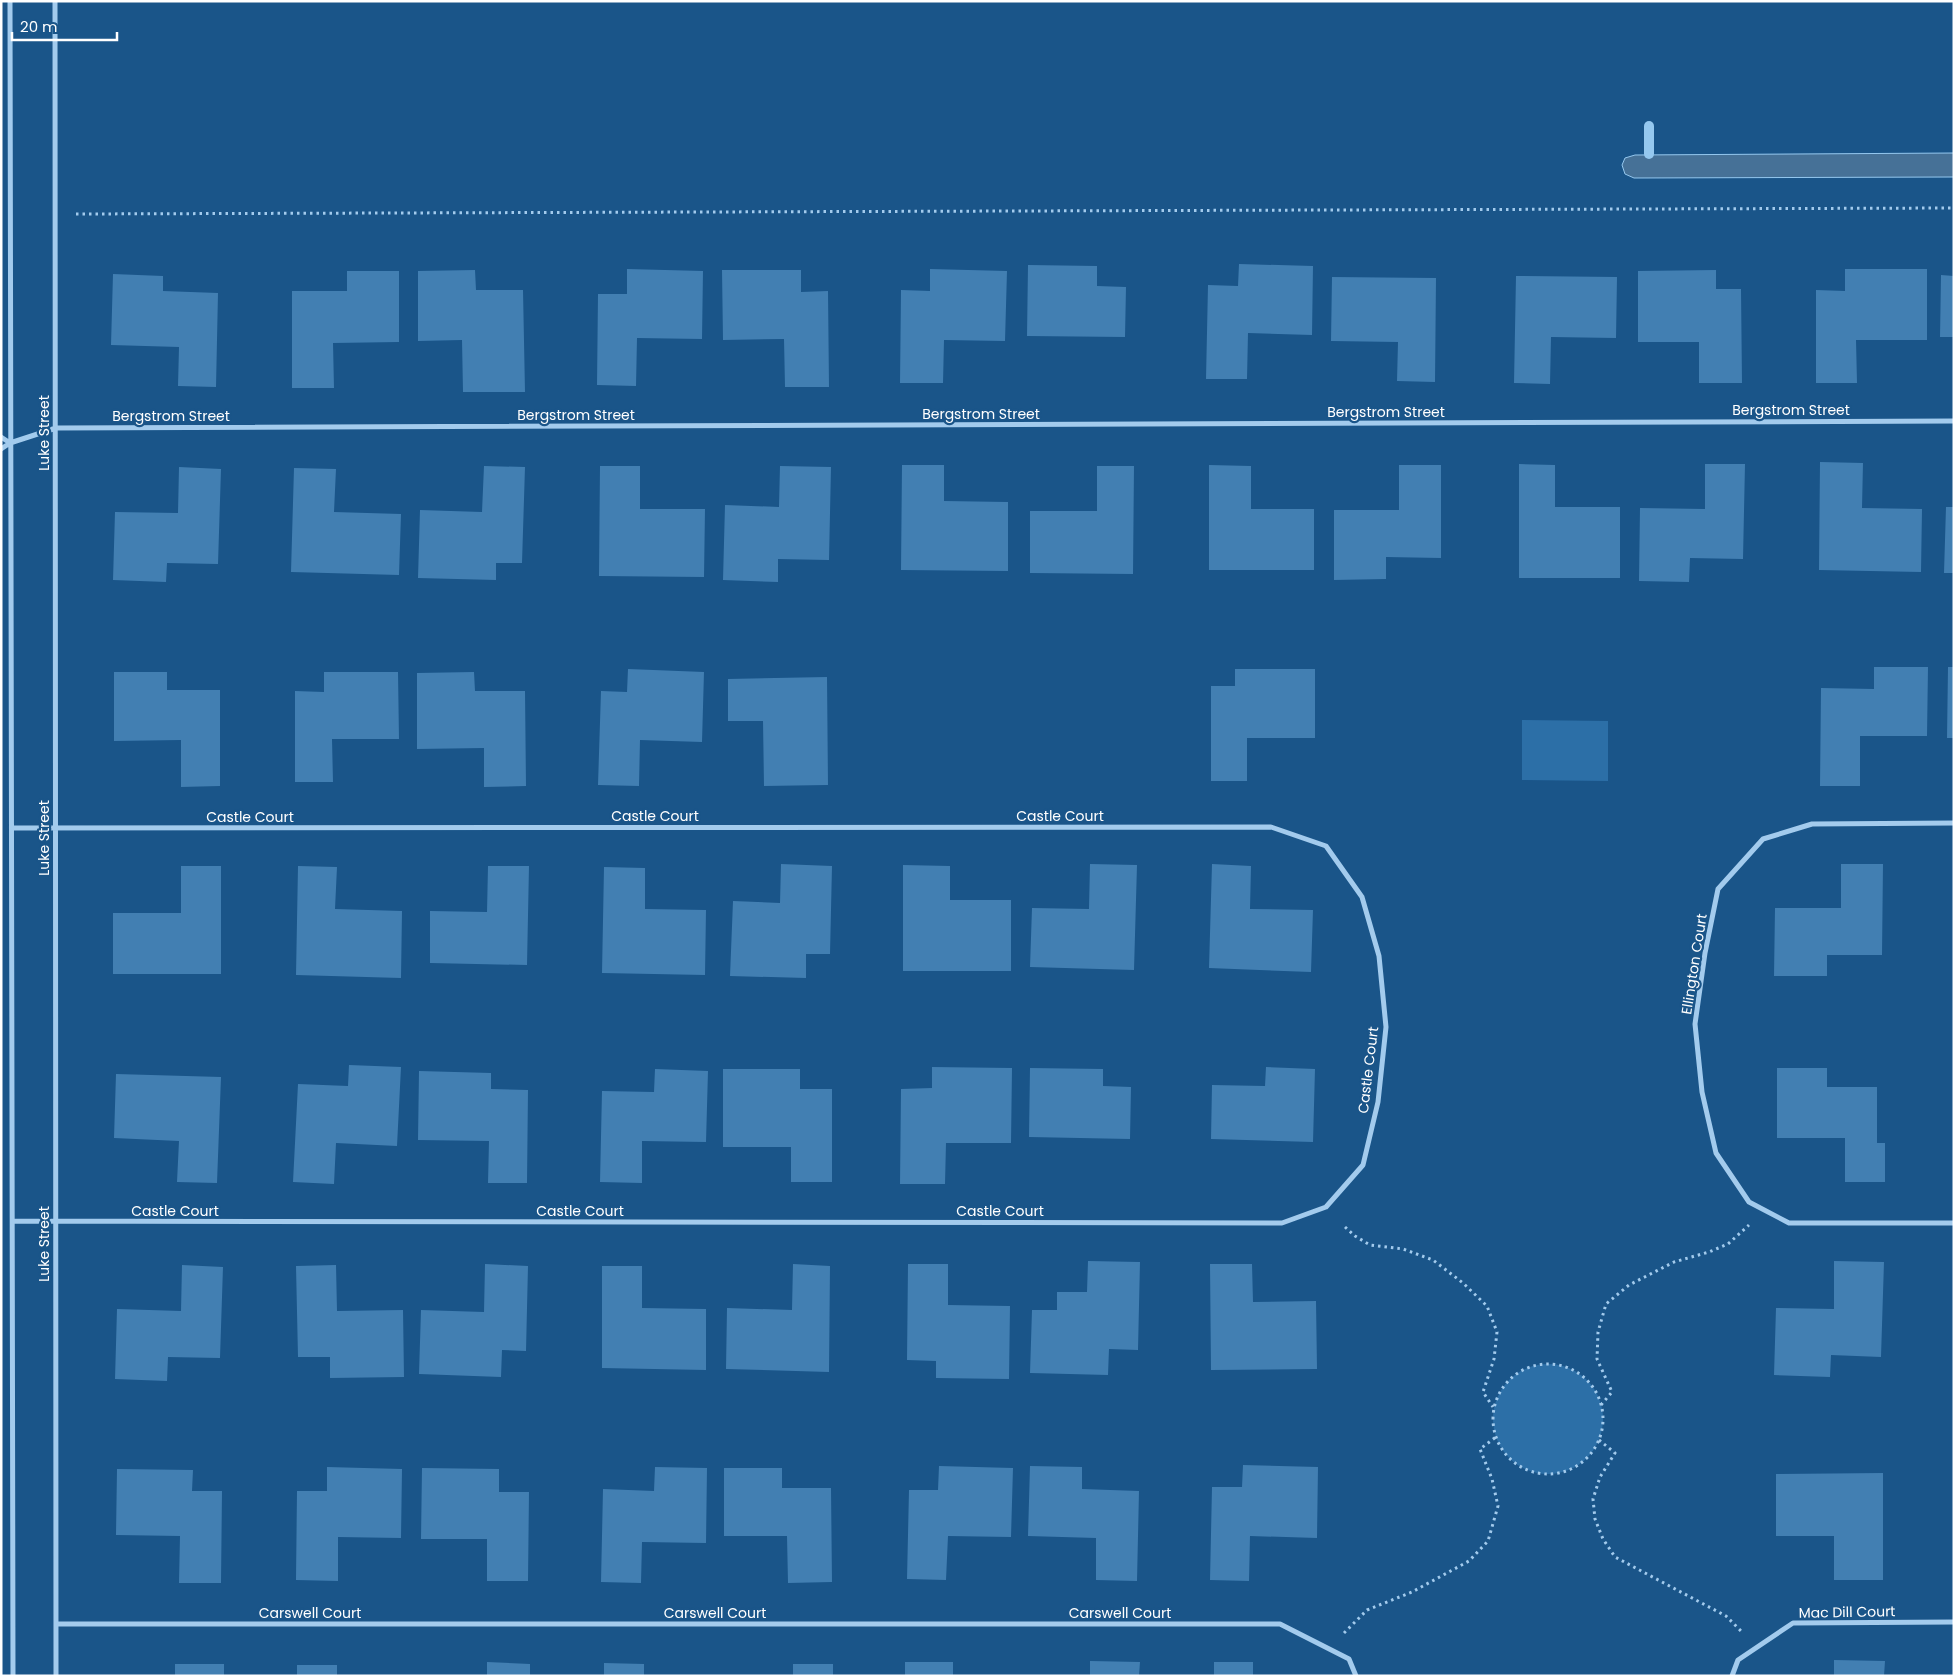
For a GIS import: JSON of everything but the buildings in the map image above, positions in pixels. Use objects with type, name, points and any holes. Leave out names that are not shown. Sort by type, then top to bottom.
[{"type":"street","points":[[10,1],[13,1676]]},
{"type":"street","name":"Luke Street","points":[[55,1],[56,1676]]},
{"type":"street","name":"Bergstrom Street","points":[[1,449],[10,443],[56,428],[1954,421]]},
{"type":"street","points":[[1,437],[10,443]]},
{"type":"street","name":"Ellington Court","points":[[1954,823],[1812,824],[1763,839],[1718,889],[1705,953],[1695,1024],[1702,1092],[1716,1154],[1749,1202],[1789,1223],[1954,1223]]},
{"type":"street","name":"Castle Court","points":[[12,828],[1271,827],[1326,846],[1362,897],[1379,956],[1386,1027],[1378,1102],[1363,1165],[1326,1207],[1282,1223],[13,1221]]},
{"type":"street","name":"Mac Dill Court","points":[[1732,1676],[1738,1660],[1793,1623],[1954,1622]]},
{"type":"street","name":"Carswell Court","points":[[56,1624],[1280,1624],[1349,1659],[1356,1676]]},
{"type":"path","points":[[56,214],[1954,208]]},
{"type":"path","points":[[1601,1405],[1612,1392],[1597,1360],[1598,1332],[1606,1304],[1629,1285],[1674,1262],[1709,1252],[1728,1244],[1764,1210]]},
{"type":"path","points":[[1345,1227],[1354,1236],[1370,1245],[1403,1249],[1433,1260],[1463,1283],[1487,1306],[1497,1332],[1494,1359],[1483,1392],[1493,1408]]},
{"type":"path","points":[[1549,1364],[1566,1367],[1582,1376],[1594,1389],[1601,1405],[1603,1422],[1599,1440],[1590,1455],[1576,1466],[1559,1473],[1542,1474],[1525,1470],[1509,1459],[1499,1445],[1492,1427],[1493,1408],[1500,1390],[1513,1376],[1529,1366],[1549,1364]]},
{"type":"path","points":[[1328,1649],[1367,1610],[1412,1592],[1469,1561],[1488,1541],[1498,1506],[1492,1479],[1480,1449],[1496,1437]]},
{"type":"path","points":[[1599,1440],[1614,1453],[1600,1477],[1593,1499],[1596,1519],[1603,1539],[1615,1557],[1726,1616],[1758,1647]]},
{"type":"shaded area","points":[[1954,153],[1954,177],[1634,178],[1625,174],[1622,165],[1625,158],[1635,155]]},
{"type":"shaded area","points":[[1522,720],[1608,721],[1608,781],[1522,780]]},
{"type":"shaded area","points":[[1548,1364],[1569,1368],[1587,1380],[1599,1398],[1603,1419],[1599,1440],[1587,1458],[1569,1470],[1548,1474],[1527,1470],[1509,1458],[1497,1440],[1493,1419],[1497,1398],[1509,1380],[1527,1368]]},
{"type":"waterway","points":[[1649,126],[1649,154]]}]
